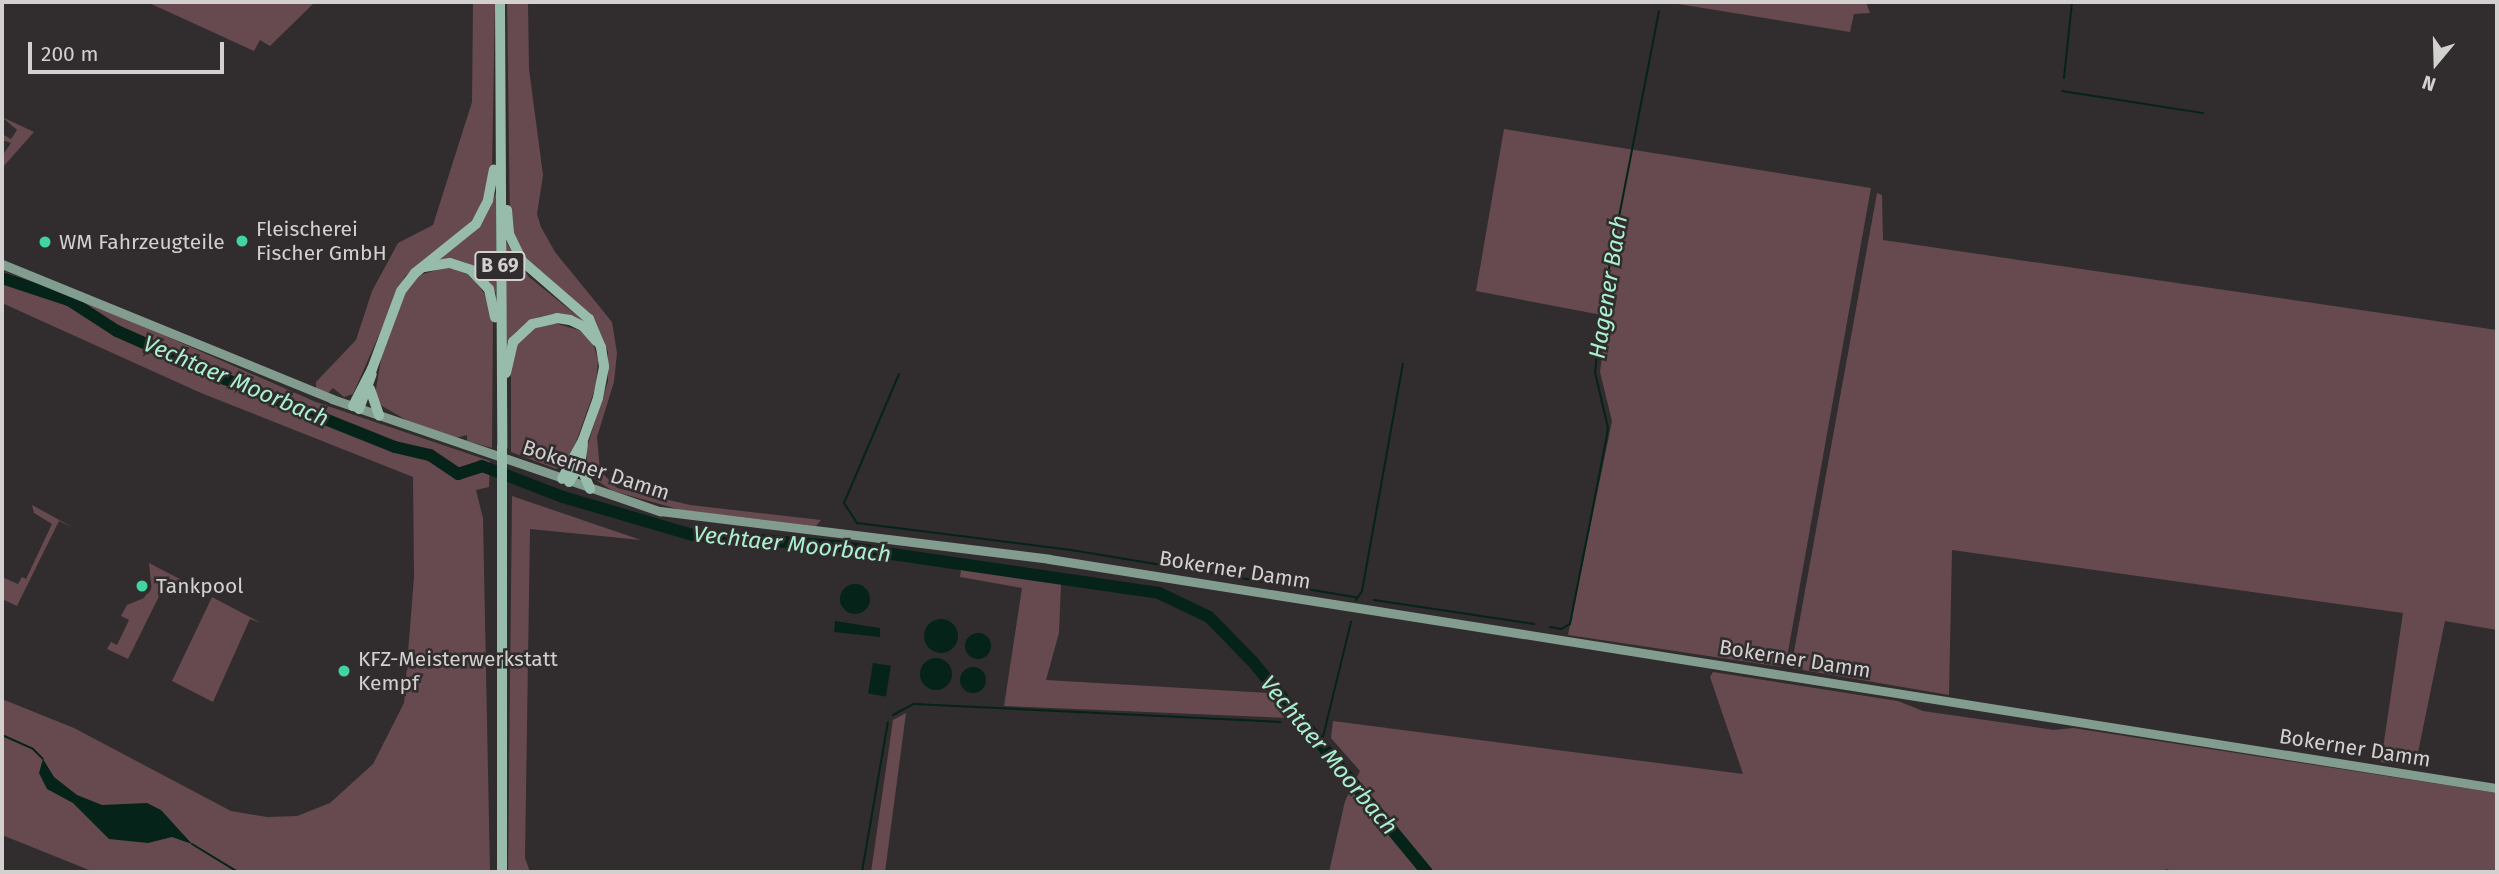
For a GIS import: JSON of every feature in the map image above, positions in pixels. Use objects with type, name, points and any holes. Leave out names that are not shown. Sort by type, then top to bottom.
[{"type":"main road","name":"B 69","points":[[500,2],[502,872]]},
{"type":"main road","points":[[356,407],[373,369],[401,291],[420,268],[465,235],[483,212],[492,189],[500,132]]},
{"type":"main road","points":[[500,162],[506,175],[507,220],[515,249],[540,281],[589,319],[601,347],[603,377],[583,440],[566,481]]},
{"type":"main road","name":"Bokerner Damm","points":[[2,264],[356,407],[590,489],[696,518],[1049,559],[2497,788]]},
{"type":"main road","points":[[420,268],[458,264],[484,281],[492,297],[501,370]]},
{"type":"main road","points":[[501,414],[508,354],[521,332],[532,324],[557,318],[570,320],[583,326],[601,347]]},
{"type":"main road","points":[[373,369],[370,389],[379,415]]},
{"type":"main road","points":[[356,407],[370,389]]},
{"type":"main road","points":[[583,440],[580,465],[590,489]]},
{"type":"main road","points":[[566,481],[580,465]]},
{"type":"shaded area","points":[[147,2],[315,2],[270,46],[260,40],[254,51]]},
{"type":"shaded area","points":[[473,2],[495,2],[492,172],[478,214],[453,240],[405,276],[353,394],[344,397],[333,388],[328,393],[316,389],[316,382],[356,340],[372,291],[398,243],[433,225],[472,102]]},
{"type":"shaded area","points":[[507,2],[528,2],[529,69],[543,175],[537,214],[541,227],[555,252],[612,322],[617,353],[614,382],[597,437],[600,471],[617,488],[690,505],[821,520],[816,526],[681,510],[613,491],[588,475],[586,450],[608,381],[608,352],[595,320],[545,280],[523,255],[510,225]]},
{"type":"shaded area","points":[[1666,2],[1866,2],[1870,13],[1854,14],[1850,32]]},
{"type":"shaded area","points":[[2,117],[34,132],[2,168],[2,156],[11,143],[2,140],[2,134],[11,139],[17,130]]},
{"type":"shaded area","points":[[1504,129],[1871,188],[1786,663],[1781,667],[1568,635],[1612,421],[1600,372],[1607,316],[1476,291]]},
{"type":"shaded area","points":[[496,193],[496,293],[476,268],[464,262],[437,259],[471,234]]},
{"type":"shaded area","points":[[1877,193],[1882,195],[1883,240],[2497,330],[2497,630],[2445,621],[2415,767],[2381,762],[2403,613],[1952,550],[1949,695],[1791,668]]},
{"type":"shaded area","points":[[505,240],[529,277],[590,326],[550,315],[539,317],[517,331],[506,351]]},
{"type":"shaded area","points":[[448,267],[470,275],[488,298],[493,316],[492,448],[467,441],[467,435],[455,438],[408,421],[382,406],[375,395],[381,359],[405,294],[419,275]]},
{"type":"shaded area","points":[[2,271],[70,294],[316,402],[490,461],[489,487],[476,490],[483,518],[490,872],[94,872],[2,835],[2,699],[74,728],[231,811],[267,817],[297,816],[330,803],[373,764],[404,703],[414,577],[413,477],[201,393],[2,303]]},
{"type":"shaded area","points":[[551,322],[582,331],[594,346],[598,360],[596,386],[576,442],[565,465],[556,469],[511,452],[511,362],[517,344],[531,330]]},
{"type":"shaded area","points":[[512,496],[641,540],[530,529],[525,858],[530,872],[508,872]]},
{"type":"shaded area","points":[[32,505],[74,528],[59,521],[17,606],[2,599],[2,577],[18,584],[22,577],[26,579],[52,524],[34,513]]},
{"type":"shaded area","points":[[149,563],[203,591],[205,596],[168,578],[128,659],[107,649],[111,642],[117,645],[129,620],[121,616],[127,605],[144,598],[151,584]]},
{"type":"shaded area","points":[[961,569],[1061,584],[1059,633],[1046,680],[1269,693],[1290,718],[1004,706],[1022,588],[960,577]]},
{"type":"shaded area","points":[[855,584],[861,585],[869,593],[869,605],[861,613],[855,614],[849,613],[841,605],[840,599],[841,593],[849,585]]},
{"type":"shaded area","points":[[212,597],[261,623],[250,619],[213,702],[172,681]]},
{"type":"shaded area","points":[[941,619],[953,624],[958,636],[953,648],[941,653],[929,648],[924,636],[929,624]]},
{"type":"shaded area","points":[[835,621],[880,628],[880,637],[834,632]]},
{"type":"shaded area","points":[[978,633],[987,637],[991,646],[987,655],[978,659],[969,655],[965,646],[969,637]]},
{"type":"shaded area","points":[[936,658],[947,663],[952,674],[947,685],[936,690],[925,685],[920,674],[925,663]]},
{"type":"shaded area","points":[[873,663],[891,666],[886,696],[868,694]]},
{"type":"shaded area","points":[[973,667],[982,671],[986,680],[982,689],[973,693],[964,689],[960,680],[964,671]]},
{"type":"shaded area","points":[[1713,672],[1898,701],[1923,711],[2054,730],[2073,728],[2497,793],[2497,872],[2176,872],[2166,869],[2164,872],[1329,872],[1345,801],[1360,771],[1331,738],[1333,721],[1743,774],[1710,677]]},
{"type":"shaded area","points":[[906,713],[885,872],[871,872],[893,720]]},
{"type":"shaded area","points":[[43,759],[54,777],[77,795],[102,805],[147,803],[161,810],[192,844],[172,837],[148,843],[109,839],[73,803],[47,789],[39,773]]},
{"type":"waterway","points":[[2064,78],[2072,2]]},
{"type":"waterway","name":"Hagener Bach","points":[[1550,627],[1561,629],[1570,624],[1606,441],[1608,428],[1595,372],[1604,294],[1659,11]]},
{"type":"waterway","points":[[2062,91],[2203,113]]},
{"type":"waterway","name":"Vechtaer Moorbach","points":[[2,278],[69,300],[117,331],[225,379],[395,447],[430,455],[458,474],[482,466],[563,497],[693,535],[837,546],[1159,593],[1209,617],[1253,662],[1427,872]]},
{"type":"waterway","points":[[1356,600],[1362,591],[1403,364]]},
{"type":"waterway","points":[[899,374],[844,503],[857,523],[1071,550],[1356,597]]},
{"type":"waterway","name":"Hagener Bach","points":[[1374,600],[1534,624]]},
{"type":"waterway","name":"Hagener Bach","points":[[1321,745],[1351,622]]},
{"type":"waterway","points":[[893,715],[914,704],[1281,722]]},
{"type":"waterway","points":[[862,872],[888,722]]},
{"type":"waterway","points":[[2,735],[33,749],[43,759]]},
{"type":"waterway","points":[[192,844],[238,872]]},
{"type":"place","name":"Fleischerei Fischer GmbH","points":[[242,241]]},
{"type":"place","name":"WM Fahrzeugteile","points":[[45,242]]},
{"type":"place","name":"Tankpool","points":[[142,586]]},
{"type":"place","name":"KFZ-Meisterwerkstatt Kempf","points":[[344,671]]}]
